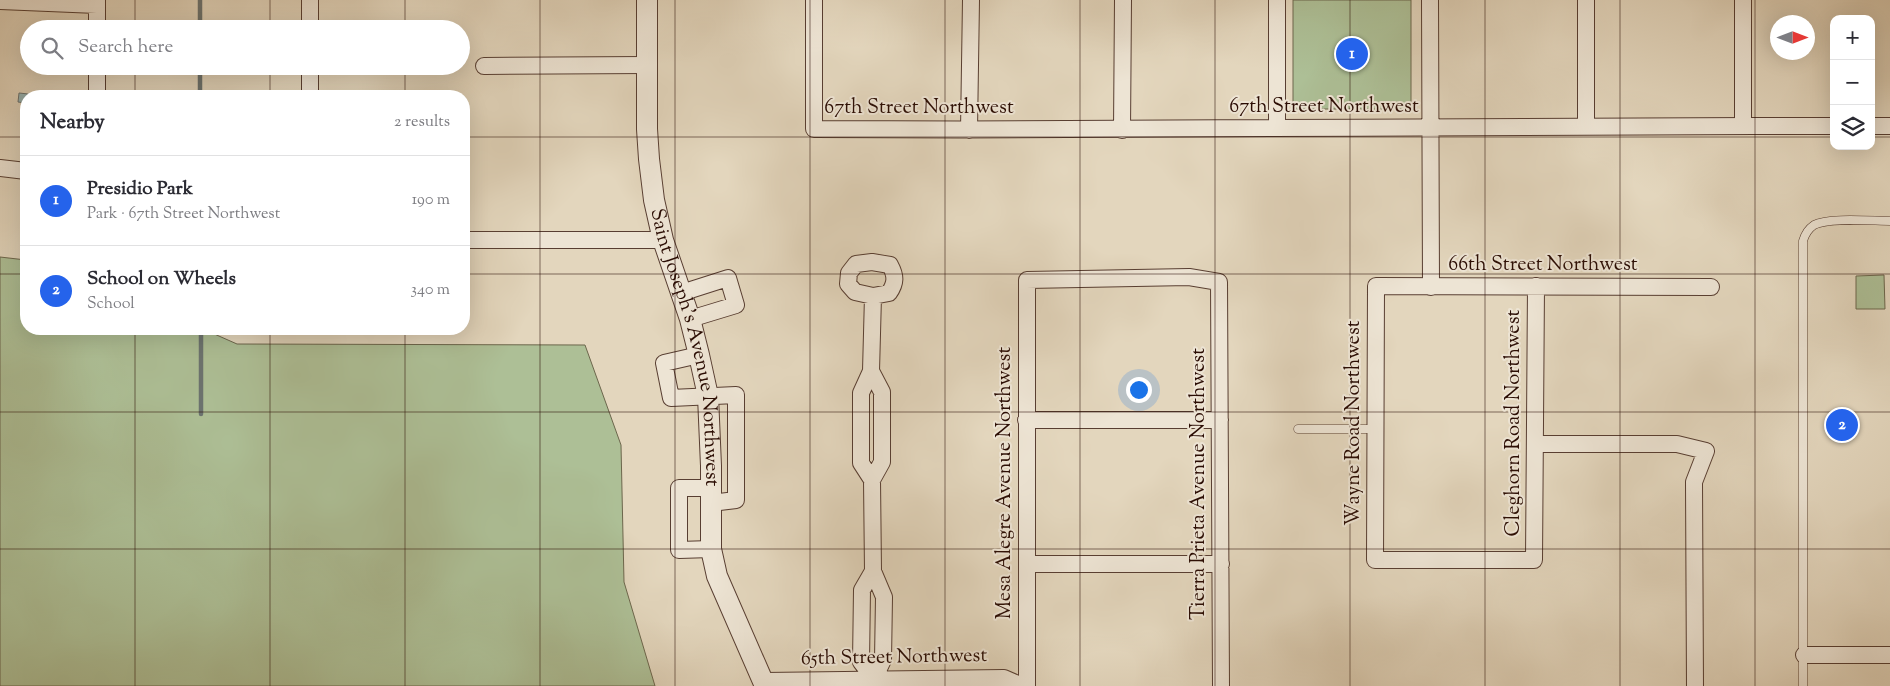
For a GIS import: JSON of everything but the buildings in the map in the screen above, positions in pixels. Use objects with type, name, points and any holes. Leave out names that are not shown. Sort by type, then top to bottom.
[{"type":"street","points":[[310,0],[310,20]]},
{"type":"street","name":"Saint Joseph's Avenue Northwest","points":[[647,0],[649,159],[654,200],[663,240],[690,319],[708,396],[711,549],[717,576],[728,604],[765,683]]},
{"type":"street","name":"67th Street Northwest","points":[[814,0],[814,129],[1122,130],[1830,126]]},
{"type":"street","points":[[969,130],[971,0]]},
{"type":"street","points":[[1122,130],[1123,0]]},
{"type":"street","points":[[1277,0],[1277,128]]},
{"type":"street","points":[[1430,0],[1431,287]]},
{"type":"street","points":[[1586,0],[1586,126]]},
{"type":"street","points":[[1742,126],[1744,0]]},
{"type":"street","points":[[0,1],[97,2],[97,20]]},
{"type":"street","points":[[484,66],[647,65]]},
{"type":"street","points":[[97,75],[97,90]]},
{"type":"street","points":[[310,75],[310,90]]},
{"type":"street","points":[[1875,126],[1890,126]]},
{"type":"street","points":[[0,168],[20,170]]},
{"type":"street","points":[[470,240],[663,240]]},
{"type":"street","name":"Tierra Prieta Avenue Northwest","points":[[1027,280],[1189,277],[1219,282],[1222,686]]},
{"type":"street","points":[[681,292],[728,278],[736,305],[690,319]]},
{"type":"street","name":"Mesa Alegre Avenue Northwest","points":[[1026,686],[1027,280]]},
{"type":"street","name":"66th Street Northwest","points":[[1376,286],[1711,287]]},
{"type":"street","name":"Wayne Road Northwest","points":[[1376,286],[1374,560],[1534,560]]},
{"type":"street","name":"Cleghorn Road Northwest","points":[[1534,560],[1536,286]]},
{"type":"street","points":[[873,296],[872,371],[882,392],[882,462],[872,480],[873,571],[884,597],[883,660],[874,679],[861,662],[862,590],[873,571]]},
{"type":"street","points":[[699,354],[664,362],[671,398],[736,395],[736,500],[679,488],[680,550],[711,549]]},
{"type":"street","points":[[1026,420],[1220,420]]},
{"type":"street","points":[[1536,444],[1677,444],[1706,451],[1694,482],[1695,686]]},
{"type":"street","points":[[1026,564],[1221,564]]},
{"type":"street","points":[[1804,655],[1890,655]]},
{"type":"street","name":"65th Street Northwest","points":[[765,683],[874,679],[1004,678],[1022,686]]},
{"type":"lane","points":[[1803,686],[1803,241],[1806,232],[1810,228],[1826,221],[1890,221]]},
{"type":"lane","points":[[1298,428],[1374,430]]},
{"type":"green space","points":[[1293,0],[1411,0],[1411,109],[1293,109]]},
{"type":"green space","points":[[0,257],[20,259],[20,335],[217,335],[237,344],[585,345],[621,445],[624,582],[655,686],[0,686]]},
{"type":"green space","points":[[1884,275],[1885,309],[1856,309],[1856,276]]},
{"type":"waterway","points":[[200,0],[200,20]]},
{"type":"waterway","points":[[200,75],[200,90]]},
{"type":"waterway","points":[[201,335],[201,414]]},
{"type":"place","name":"Presidio Park","points":[[1352,54]]},
{"type":"place","name":"School on Wheels","points":[[1842,425]]}]
